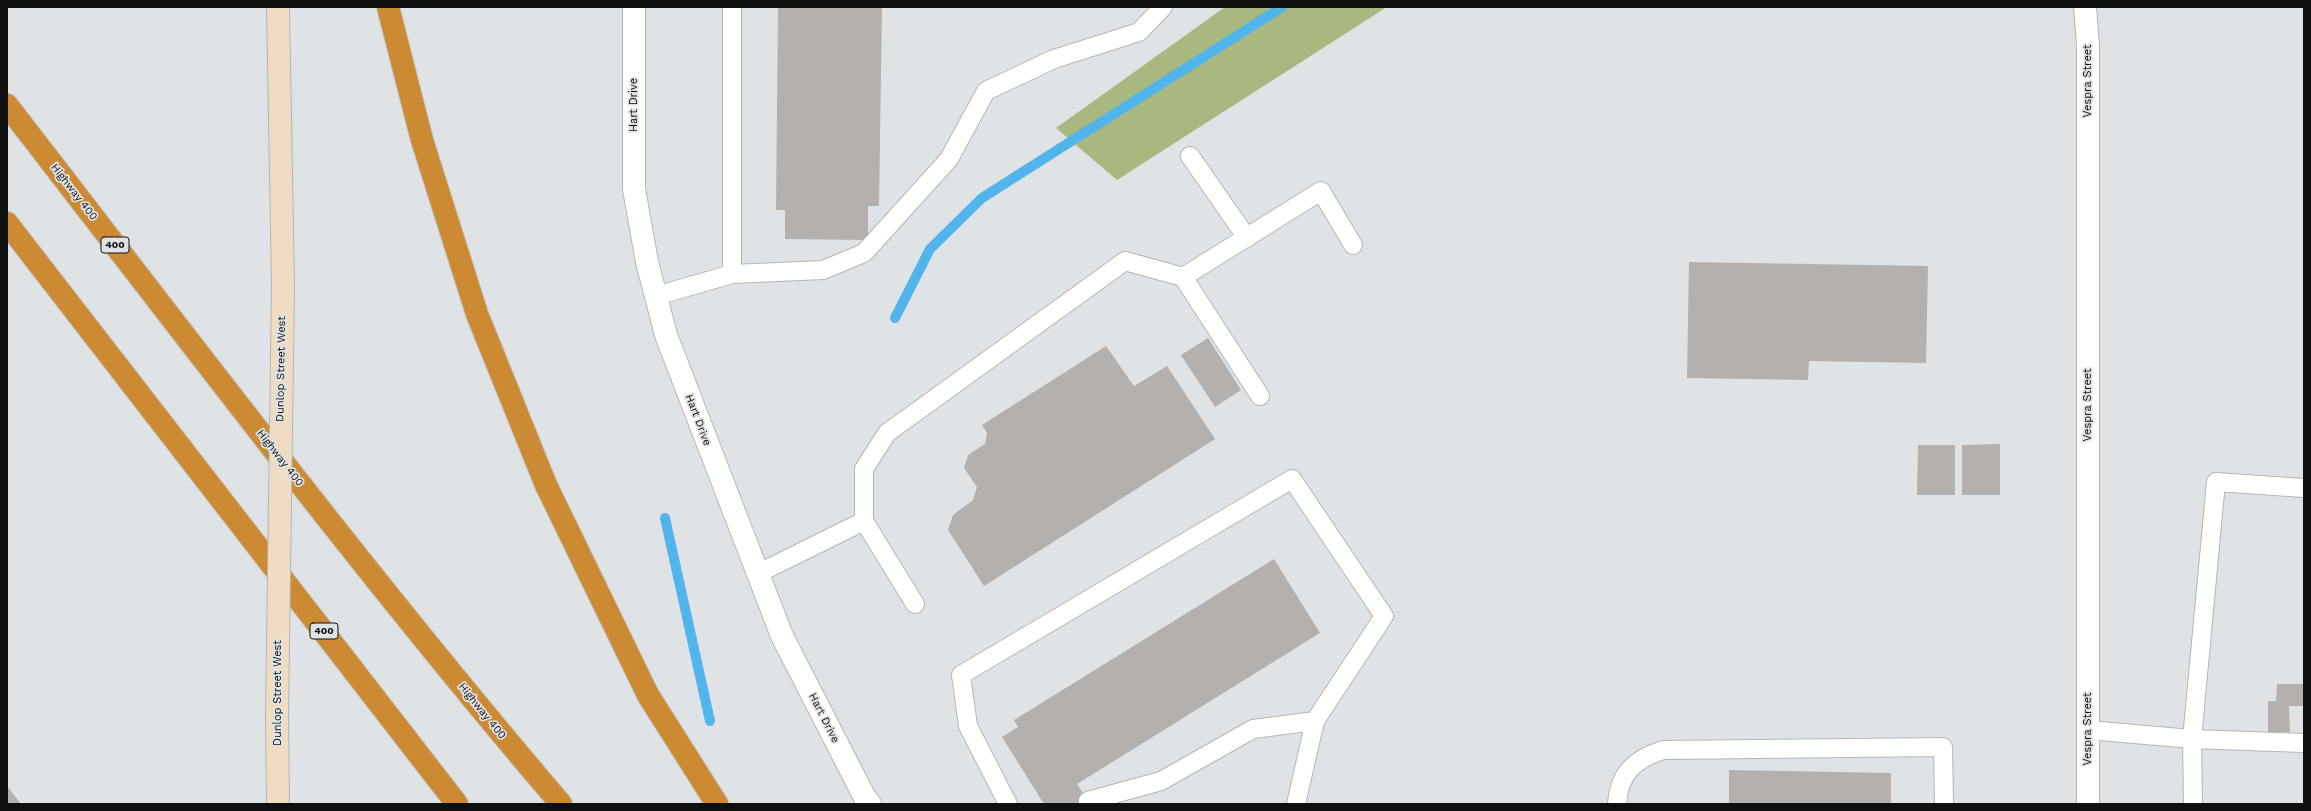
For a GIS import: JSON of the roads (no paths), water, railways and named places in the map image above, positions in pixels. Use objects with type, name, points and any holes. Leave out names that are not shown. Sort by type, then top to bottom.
[{"type":"highway","points":[[388,7],[422,140],[477,314],[546,485],[648,695],[717,804]]},
{"type":"highway","name":"Highway 400","points":[[7,106],[355,553],[486,717],[561,804]]},
{"type":"highway","name":"400","points":[[7,223],[209,481],[451,799]]},
{"type":"main road","name":"Dunlop Street West","points":[[278,7],[282,286],[277,717],[278,804]]},
{"type":"street","name":"Hart Drive","points":[[634,7],[634,189],[648,262],[666,335],[782,636],[864,796],[870,804]]},
{"type":"street","name":"Vespra Street","points":[[2086,7],[2088,46],[2088,804]]},
{"type":"lane","points":[[732,7],[732,274]]},
{"type":"lane","points":[[656,296],[732,274],[824,270],[864,253],[949,159],[986,91],[1054,59],[1139,32],[1163,7]]},
{"type":"lane","points":[[1190,156],[1247,238]]},
{"type":"lane","points":[[1183,277],[1321,191],[1353,245]]},
{"type":"lane","points":[[915,604],[864,521],[864,469],[887,433],[1125,261],[1183,277],[1260,396]]},
{"type":"lane","points":[[1008,804],[968,726],[961,676],[1292,479],[1384,616],[1315,721],[1296,804]]},
{"type":"lane","points":[[2193,804],[2192,739],[2216,482],[2304,488]]},
{"type":"lane","points":[[757,574],[864,521]]},
{"type":"lane","points":[[1088,801],[1161,780],[1253,729],[1315,721]]},
{"type":"lane","points":[[2088,730],[2192,739],[2304,743]]},
{"type":"lane","points":[[1617,804],[1618,790],[1627,772],[1644,756],[1663,750],[1943,747],[1944,804]]},
{"type":"waterway","points":[[895,318],[930,249],[982,198],[1282,7]]},
{"type":"waterway","points":[[665,518],[710,721]]}]
